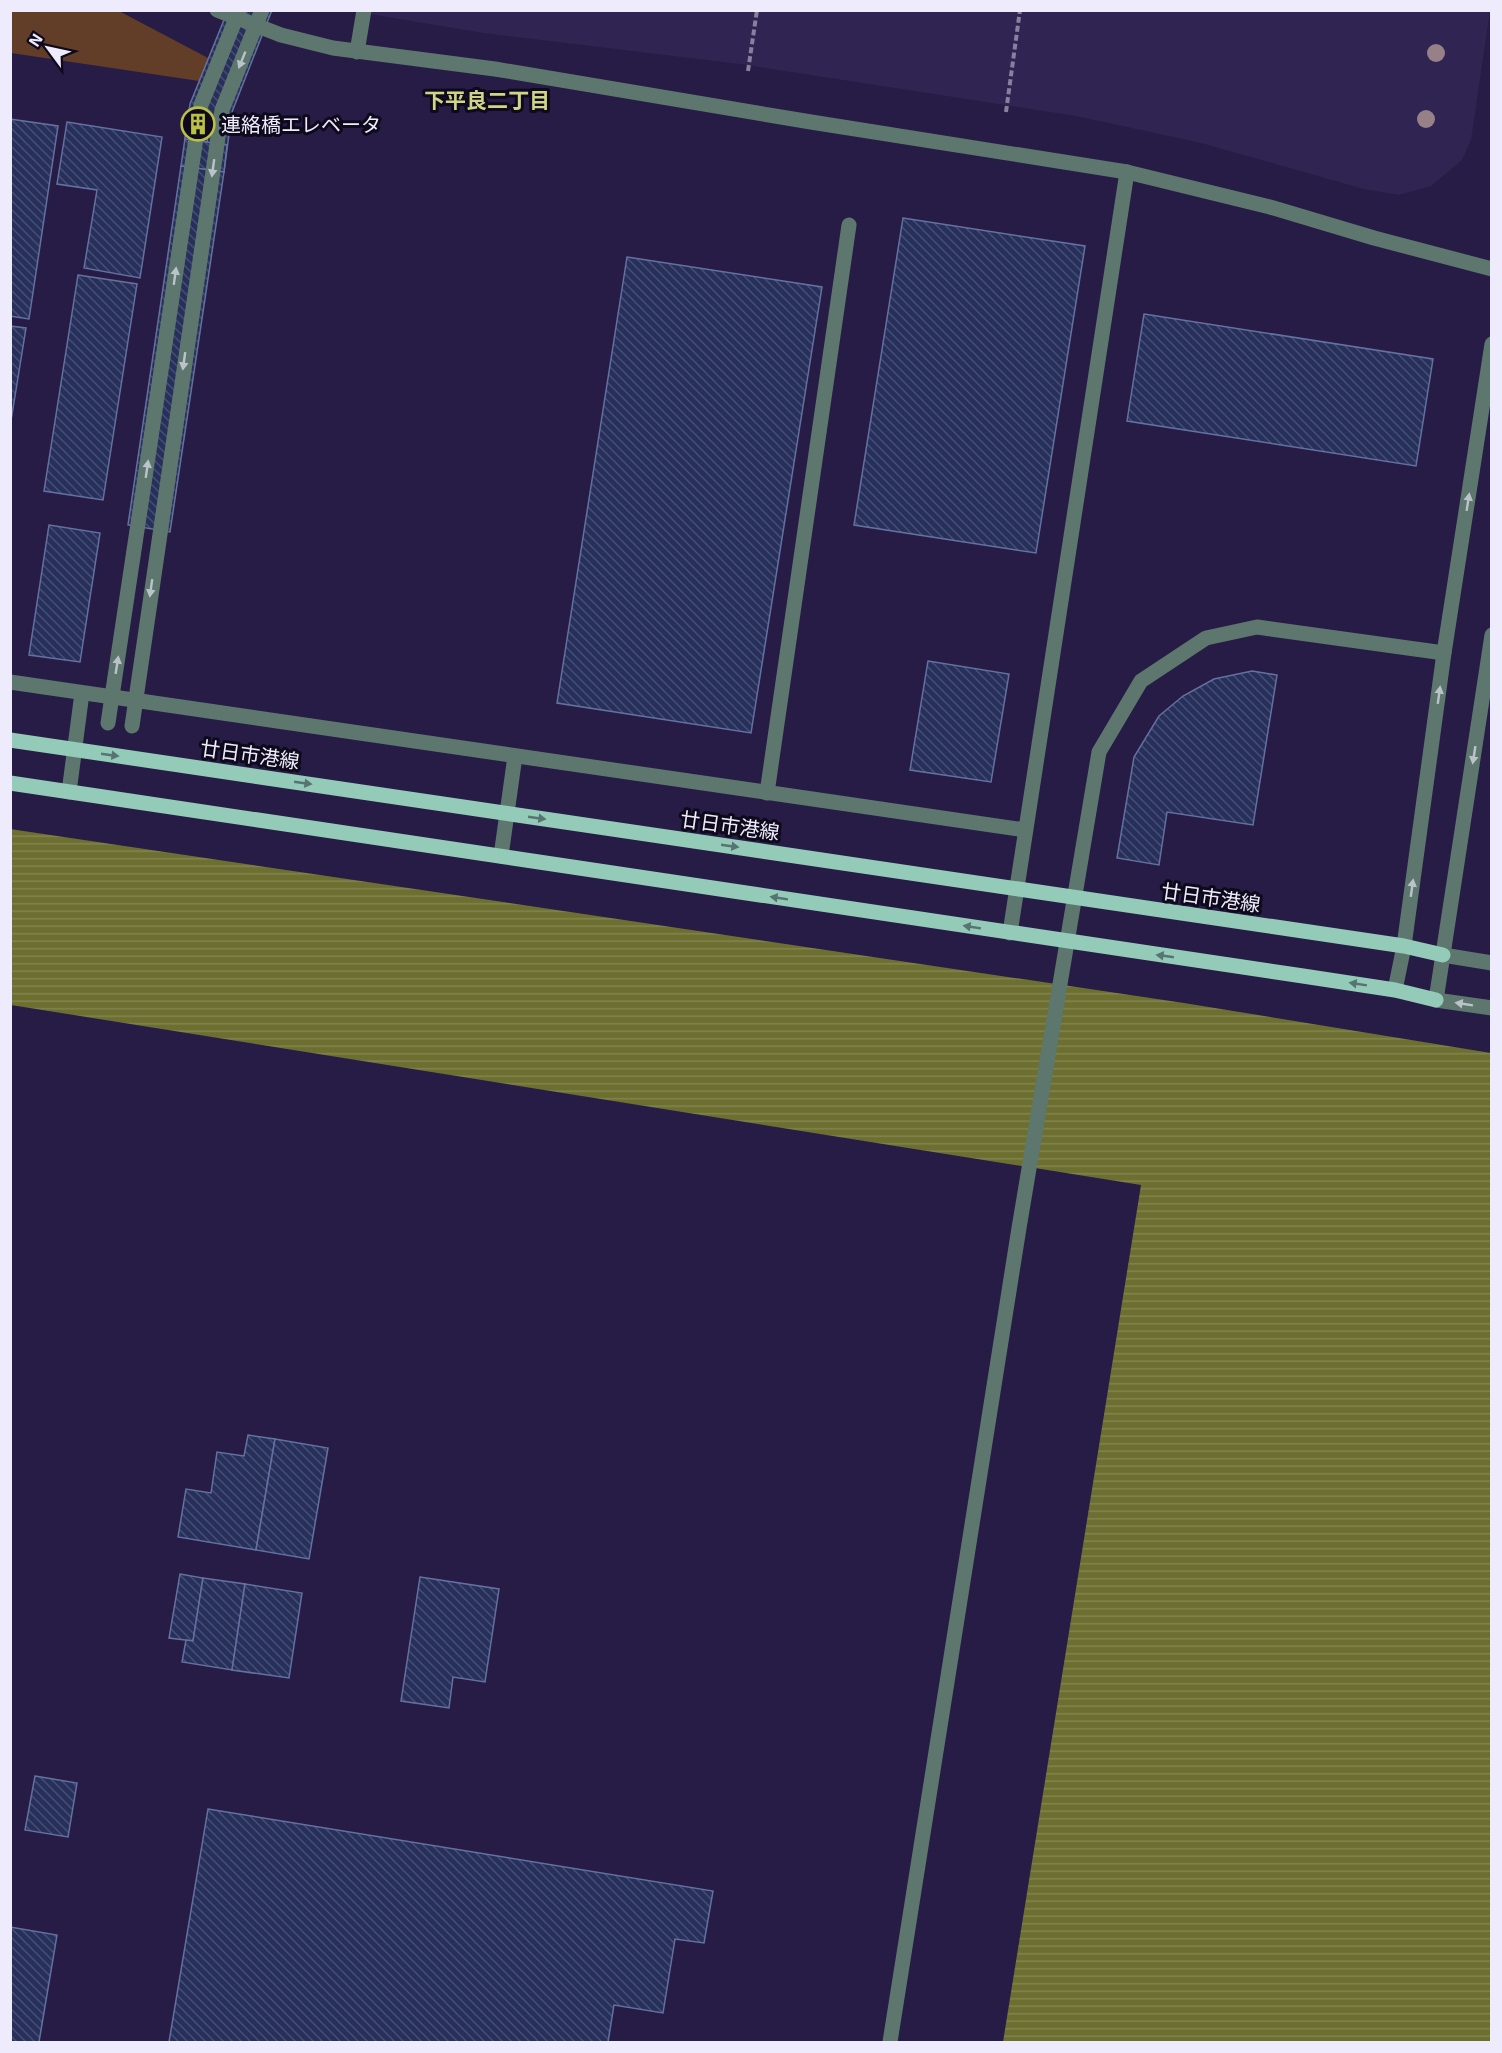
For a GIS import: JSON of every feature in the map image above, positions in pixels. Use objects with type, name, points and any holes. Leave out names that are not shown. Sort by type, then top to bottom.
[{"type":"main road","name":"廿日市港線","points":[[10,740],[1404,946],[1443,955]]},
{"type":"main road","points":[[10,783],[1395,990],[1436,1000]]},
{"type":"street","points":[[217,10],[281,35],[333,48],[495,69],[1127,172],[1270,207],[1491,269]]},
{"type":"street","points":[[108,723],[201,105],[239,10]]},
{"type":"street","points":[[132,726],[222,110],[262,10]]},
{"type":"street","points":[[357,52],[364,10]]},
{"type":"street","points":[[1010,933],[1127,172]]},
{"type":"street","points":[[767,793],[849,225]]},
{"type":"street","points":[[1395,990],[1404,946],[1444,654],[1491,344]]},
{"type":"street","points":[[890,2043],[1019,1228],[1099,752],[1141,681],[1206,638],[1257,627],[1444,654]]},
{"type":"street","points":[[1491,634],[1436,1000],[1491,1008]]},
{"type":"street","points":[[10,682],[1025,830]]},
{"type":"street","points":[[69,792],[82,693]]},
{"type":"street","points":[[501,856],[515,756]]},
{"type":"street","points":[[1443,955],[1491,963]]},
{"type":"path","points":[[748,71],[757,10]]},
{"type":"path","points":[[1006,112],[1020,10]]},
{"type":"shaded area","points":[[117,10],[210,59],[206,82],[11,53],[11,11]]},
{"type":"shaded area","points":[[351,11],[1490,11],[1471,140],[1462,160],[1431,186],[1399,195],[1364,189],[1201,143],[1076,116],[740,64],[484,33]]},
{"type":"shaded area","points":[[10,829],[1184,1003],[1491,1053],[1491,2042],[1003,2042],[1141,1185],[11,1005]]},
{"type":"building","points":[[228,10],[272,10],[232,112],[224,172],[181,166],[190,104]]},
{"type":"building","name":"連絡橋エレベータ","points":[[189,115],[210,118],[207,142],[185,139]]},
{"type":"building","points":[[10,119],[58,126],[29,319],[10,316]]},
{"type":"building","points":[[67,122],[162,137],[140,278],[84,268],[97,190],[57,184]]},
{"type":"building","points":[[199,141],[227,145],[224,172],[195,168]]},
{"type":"building","points":[[181,166],[224,172],[170,532],[128,525]]},
{"type":"building","points":[[903,218],[1085,246],[1036,553],[854,525]]},
{"type":"building","points":[[627,257],[822,287],[751,733],[557,703]]},
{"type":"building","points":[[78,275],[137,284],[103,500],[44,491]]},
{"type":"building","points":[[1144,314],[1433,359],[1416,466],[1127,421]]},
{"type":"building","points":[[10,326],[26,328],[10,427]]},
{"type":"building","points":[[49,525],[100,533],[80,662],[29,655]]},
{"type":"building","points":[[928,661],[1009,674],[991,782],[910,770]]},
{"type":"building","points":[[1252,671],[1277,675],[1253,825],[1167,812],[1159,865],[1117,858],[1134,757],[1159,716],[1183,696],[1214,679]]},
{"type":"building","points":[[248,1435],[275,1439],[256,1550],[178,1537],[186,1489],[211,1493],[217,1452],[244,1456]]},
{"type":"building","points":[[275,1439],[328,1448],[309,1559],[256,1550]]},
{"type":"building","points":[[180,1574],[203,1578],[193,1641],[169,1638]]},
{"type":"building","points":[[420,1577],[499,1589],[485,1682],[453,1677],[449,1708],[401,1701]]},
{"type":"building","points":[[203,1578],[245,1584],[232,1670],[182,1662],[186,1640],[193,1641]]},
{"type":"building","points":[[245,1584],[302,1593],[289,1678],[232,1670]]},
{"type":"building","points":[[35,1776],[77,1783],[68,1837],[25,1830]]},
{"type":"building","points":[[208,1809],[713,1891],[704,1943],[675,1939],[663,2013],[614,2005],[608,2042],[169,2042]]},
{"type":"building","points":[[10,1927],[57,1935],[39,2042],[10,2042]]},
{"type":"place","name":"連絡橋エレベータ","points":[[198,124]]},
{"type":"district","name":"下平良二丁目","points":[[487,99]]}]
